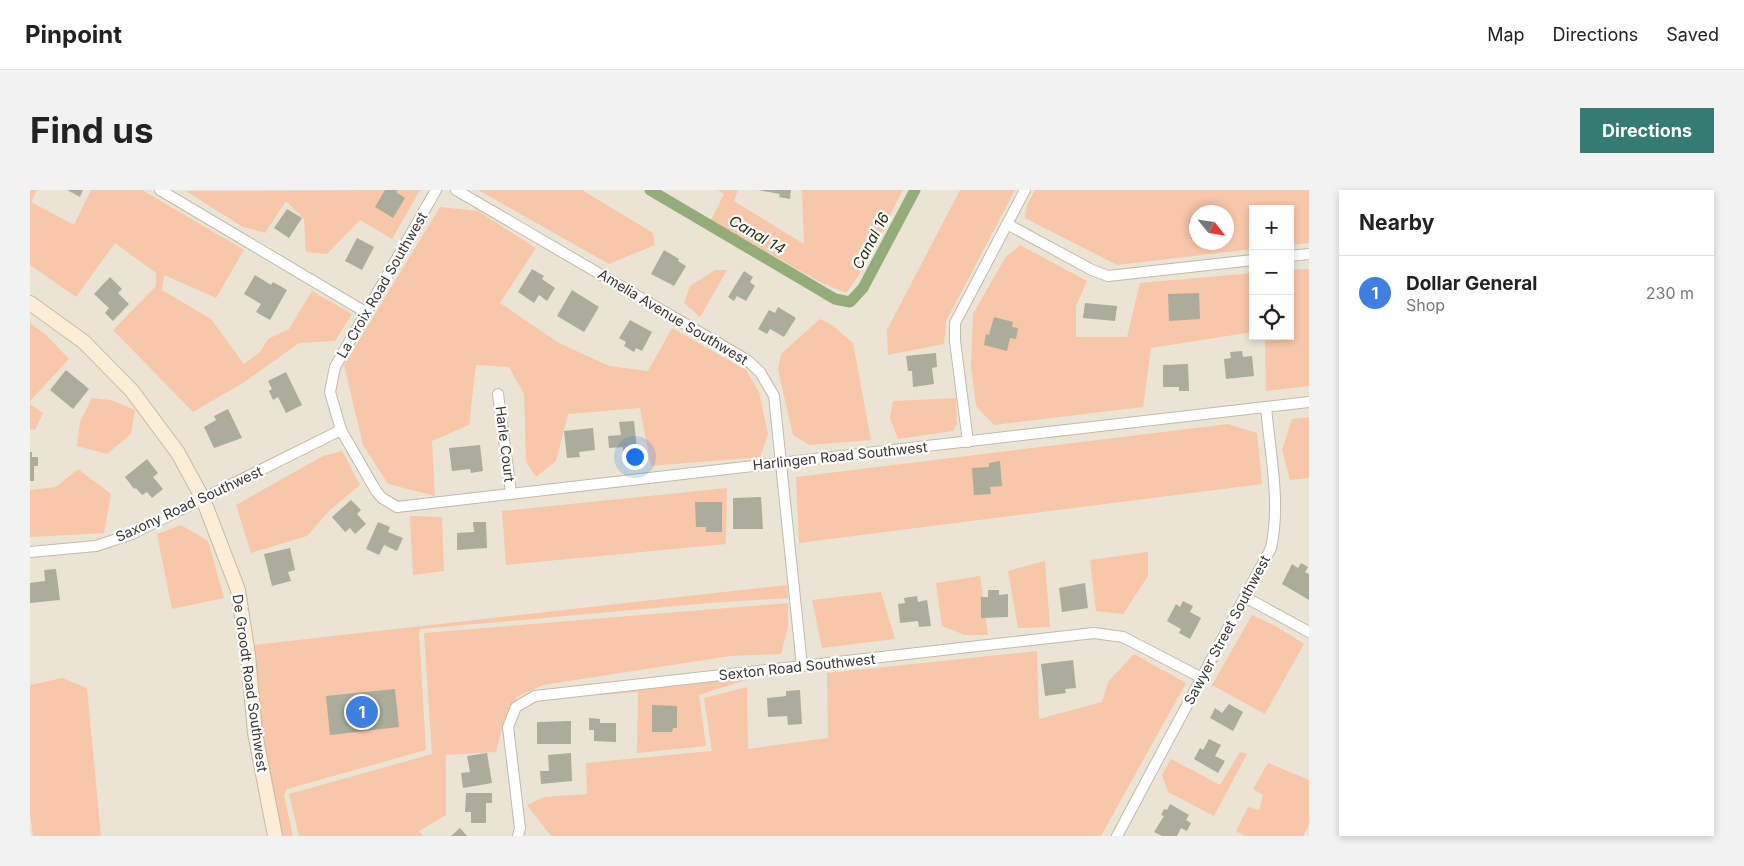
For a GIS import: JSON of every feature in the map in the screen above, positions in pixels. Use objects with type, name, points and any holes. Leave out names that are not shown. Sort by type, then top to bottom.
[{"type":"street","points":[[160,190],[366,313]]},
{"type":"street","name":"La Croix Road Southwest","points":[[376,491],[341,430],[330,392],[335,367],[436,190]]},
{"type":"street","name":"Amelia Avenue Southwest","points":[[456,190],[747,360],[760,372],[774,396],[802,666]]},
{"type":"street","points":[[968,442],[955,341],[955,323],[1025,190]]},
{"type":"street","points":[[1007,224],[1092,270],[1108,276],[1249,260]]},
{"type":"street","points":[[1294,256],[1309,254]]},
{"type":"street","name":"De Groodt Road Southwest","points":[[30,303],[84,342],[132,391],[178,453],[203,499],[238,590],[248,655],[255,733],[275,836]]},
{"type":"street","name":"Harle Court","points":[[498,394],[511,494]]},
{"type":"street","name":"Harlingen Road Southwest","points":[[376,491],[382,498],[397,506],[1309,402]]},
{"type":"street","name":"Sawyer Street Southwest","points":[[1117,836],[1271,548],[1276,526],[1266,407]]},
{"type":"street","name":"Saxony Road Southwest","points":[[30,552],[96,546],[132,534],[341,430]]},
{"type":"street","points":[[1245,597],[1309,632]]},
{"type":"street","name":"Sexton Road Southwest","points":[[518,836],[520,828],[508,727],[516,707],[535,696],[1094,633],[1123,637],[1202,678]]},
{"type":"shaded area","points":[[30,190],[37,190],[31,202],[74,225],[91,190],[142,190],[244,250],[216,298],[164,275],[162,290],[211,319],[244,364],[260,352],[268,339],[289,329],[312,291],[352,314],[335,341],[299,343],[243,383],[193,412],[113,330],[156,286],[156,273],[115,243],[76,297],[30,265]]},
{"type":"shaded area","points":[[420,190],[392,239],[360,220],[327,254],[306,252],[304,219],[286,201],[265,233],[241,226],[186,191]]},
{"type":"shaded area","points":[[478,190],[582,190],[653,233],[655,245],[609,264]]},
{"type":"shaded area","points":[[718,190],[738,190],[734,201],[804,244],[802,190],[903,190],[859,275],[846,293],[818,281],[711,220],[724,194]]},
{"type":"shaded area","points":[[960,190],[1015,190],[946,321],[944,344],[888,355],[887,330]]},
{"type":"shaded area","points":[[1035,190],[1309,190],[1309,243],[1294,245],[1294,205],[1249,205],[1249,249],[1117,265],[1025,218],[1027,205]]},
{"type":"shaded area","points":[[440,207],[478,211],[536,248],[500,303],[559,343],[609,366],[648,371],[672,328],[746,370],[759,392],[768,434],[760,457],[651,466],[640,408],[568,414],[556,461],[536,477],[526,462],[524,394],[509,367],[476,365],[469,425],[432,441],[435,496],[388,484],[363,445],[344,365]]},
{"type":"shaded area","points":[[1020,245],[1087,281],[1076,306],[1076,337],[1127,337],[1140,283],[1249,273],[1249,333],[1151,348],[1143,407],[994,425],[976,406],[971,367],[973,314],[1005,258]]},
{"type":"shaded area","points":[[1309,269],[1309,386],[1266,391],[1265,340],[1294,340],[1294,270]]},
{"type":"shaded area","points":[[715,270],[727,270],[700,317],[684,303],[690,286]]},
{"type":"shaded area","points":[[820,319],[832,325],[853,343],[871,440],[809,445],[793,435],[778,370],[781,354]]},
{"type":"shaded area","points":[[30,323],[46,335],[69,359],[30,401]]},
{"type":"shaded area","points":[[92,398],[111,400],[135,410],[131,434],[107,454],[77,446],[80,422]]},
{"type":"shaded area","points":[[956,398],[957,424],[953,431],[898,439],[890,418],[893,401]]},
{"type":"shaded area","points":[[30,404],[43,413],[35,430],[30,429]]},
{"type":"shaded area","points":[[1309,417],[1309,478],[1290,480],[1282,450],[1292,419]]},
{"type":"shaded area","points":[[1228,424],[1257,433],[1262,484],[799,543],[796,477]]},
{"type":"shaded area","points":[[342,451],[360,485],[330,510],[307,536],[251,553],[236,505],[323,456]]},
{"type":"shaded area","points":[[78,469],[111,494],[104,533],[30,537],[30,490],[56,487]]},
{"type":"shaded area","points":[[727,488],[726,544],[506,565],[502,511]]},
{"type":"shaded area","points":[[410,516],[442,517],[444,571],[413,575]]},
{"type":"shaded area","points":[[181,525],[208,541],[224,598],[172,609],[157,534]]},
{"type":"shaded area","points":[[1148,552],[1148,576],[1123,614],[1096,611],[1090,560]]},
{"type":"shaded area","points":[[1045,561],[1050,627],[1018,628],[1008,571]]},
{"type":"shaded area","points":[[980,576],[988,635],[965,635],[942,626],[936,583]]},
{"type":"shaded area","points":[[787,585],[788,598],[709,603],[421,629],[419,633],[426,750],[287,789],[284,795],[293,836],[281,836],[261,733],[253,645]]},
{"type":"shaded area","points":[[881,592],[895,639],[822,648],[812,600]]},
{"type":"shaded area","points":[[788,603],[788,627],[781,654],[730,656],[543,685],[518,696],[504,720],[496,752],[446,755],[446,815],[419,831],[423,836],[299,836],[289,794],[432,754],[424,633]]},
{"type":"shaded area","points":[[1252,615],[1276,626],[1304,644],[1265,714],[1212,685]]},
{"type":"shaded area","points":[[1037,651],[1039,719],[1102,702],[1108,682],[1134,654],[1186,683],[1101,836],[551,836],[527,805],[544,797],[587,794],[586,763],[712,751],[704,698],[747,687],[748,749],[828,738],[827,673]]},
{"type":"shaded area","points":[[759,676],[699,695],[706,746],[637,753],[638,692],[587,696]]},
{"type":"shaded area","points":[[62,678],[87,688],[101,836],[33,836],[30,813],[30,685]]},
{"type":"shaded area","points":[[1240,752],[1247,754],[1214,816],[1168,792],[1162,775],[1171,759],[1220,785]]},
{"type":"shaded area","points":[[1268,763],[1309,780],[1309,825],[1303,836],[1245,836],[1236,831],[1248,807],[1259,810],[1263,795],[1253,789]]},
{"type":"building","points":[[67,190],[83,190],[80,197]]},
{"type":"building","points":[[385,190],[398,190],[396,192],[405,198],[393,218],[375,207]]},
{"type":"building","points":[[758,190],[791,190],[790,199],[779,197],[780,194]]},
{"type":"building","points":[[287,209],[302,218],[289,238],[274,228]]},
{"type":"building","points":[[357,238],[374,247],[362,270],[345,261]]},
{"type":"building","points":[[664,250],[679,259],[678,261],[686,266],[674,286],[651,274]]},
{"type":"building","points":[[532,269],[544,276],[542,279],[555,288],[547,301],[539,295],[534,303],[518,292]]},
{"type":"building","points":[[744,271],[753,277],[750,282],[755,286],[746,301],[737,296],[734,301],[728,297]]},
{"type":"building","points":[[255,275],[271,285],[273,282],[287,290],[270,320],[256,312],[261,304],[244,294]]},
{"type":"building","points":[[110,277],[122,289],[118,293],[129,304],[113,321],[105,313],[109,308],[94,294]]},
{"type":"building","points":[[572,290],[599,307],[584,332],[557,316]]},
{"type":"building","points":[[1199,293],[1200,319],[1169,321],[1168,294]]},
{"type":"building","points":[[1085,303],[1117,306],[1115,321],[1083,318]]},
{"type":"building","points":[[778,307],[796,318],[784,337],[770,329],[767,334],[758,329],[769,310],[775,313]]},
{"type":"building","points":[[994,317],[1013,322],[1012,327],[1018,328],[1016,339],[1010,338],[1007,351],[984,345],[986,334],[989,335]]},
{"type":"building","points":[[630,320],[652,332],[642,351],[636,348],[634,352],[624,346],[626,342],[619,338]]},
{"type":"building","points":[[1242,351],[1243,357],[1252,356],[1254,376],[1226,379],[1224,359],[1231,358],[1230,352]]},
{"type":"building","points":[[936,353],[937,367],[932,368],[934,384],[913,387],[912,371],[908,371],[906,356]]},
{"type":"building","points":[[1188,364],[1189,391],[1179,391],[1179,387],[1163,387],[1163,365]]},
{"type":"building","points":[[66,370],[89,389],[73,409],[50,390]]},
{"type":"building","points":[[286,372],[302,405],[286,413],[278,397],[273,400],[269,391],[272,389],[268,381]]},
{"type":"building","points":[[228,409],[242,438],[214,448],[204,427],[216,420],[214,416]]},
{"type":"building","points":[[634,421],[637,450],[623,451],[623,447],[609,448],[608,436],[621,435],[619,422]]},
{"type":"building","points":[[593,428],[595,450],[579,452],[580,457],[567,458],[564,431]]},
{"type":"building","points":[[480,445],[483,471],[471,473],[470,469],[452,471],[449,448]]},
{"type":"building","points":[[30,452],[32,452],[32,457],[38,457],[38,466],[34,466],[34,481],[30,481]]},
{"type":"building","points":[[147,459],[158,473],[153,477],[163,489],[152,498],[147,492],[142,495],[136,488],[134,489],[125,477]]},
{"type":"building","points":[[1000,461],[1002,486],[990,487],[991,494],[974,495],[972,468],[989,467],[989,463]]},
{"type":"building","points":[[761,497],[763,529],[733,529],[733,498]]},
{"type":"building","points":[[351,500],[361,510],[357,514],[366,524],[355,534],[350,528],[345,532],[332,517]]},
{"type":"building","points":[[695,502],[722,502],[722,532],[706,532],[706,527],[696,527]]},
{"type":"building","points":[[378,522],[390,527],[388,532],[403,538],[397,551],[384,545],[379,555],[366,549]]},
{"type":"building","points":[[473,522],[486,522],[487,548],[457,550],[457,533],[474,532]]},
{"type":"building","points":[[290,548],[295,570],[288,572],[291,581],[272,586],[264,554]]},
{"type":"building","points":[[1301,563],[1308,567],[1305,572],[1309,574],[1309,600],[1282,584],[1292,564],[1298,568]]},
{"type":"building","points":[[56,569],[60,600],[30,603],[30,583],[45,581],[44,570]]},
{"type":"building","points":[[1085,583],[1088,608],[1062,612],[1059,588]]},
{"type":"building","points":[[988,590],[999,590],[999,595],[1008,594],[1008,617],[981,618],[981,597],[988,597]]},
{"type":"building","points":[[917,596],[918,602],[927,600],[931,626],[919,627],[918,621],[900,623],[898,604],[905,603],[904,598]]},
{"type":"building","points":[[1183,601],[1193,606],[1190,612],[1201,618],[1190,639],[1179,633],[1181,629],[1167,621],[1176,604],[1180,607]]},
{"type":"building","points":[[1073,660],[1076,688],[1065,689],[1066,693],[1045,696],[1041,664]]},
{"type":"building","points":[[395,689],[399,727],[330,735],[326,696]]},
{"type":"building","points":[[800,690],[802,724],[788,725],[787,716],[768,717],[767,698],[786,696],[786,691]]},
{"type":"building","points":[[1229,704],[1243,712],[1233,731],[1210,718],[1215,708],[1222,713]]},
{"type":"building","points":[[652,705],[677,706],[677,728],[673,728],[672,732],[652,732]]},
{"type":"building","points":[[589,718],[600,719],[600,723],[616,723],[616,742],[594,741],[594,730],[589,730]]},
{"type":"building","points":[[571,721],[571,744],[537,744],[537,722]]},
{"type":"building","points":[[1209,739],[1221,745],[1215,756],[1225,761],[1218,773],[1194,759],[1200,748],[1203,750]]},
{"type":"building","points":[[487,753],[492,783],[463,788],[461,773],[470,772],[467,756]]},
{"type":"building","points":[[571,753],[572,781],[541,784],[540,771],[549,771],[548,755]]},
{"type":"building","points":[[466,793],[492,793],[492,803],[486,803],[486,823],[471,823],[471,812],[465,812]]},
{"type":"building","points":[[1170,804],[1189,815],[1186,820],[1191,823],[1187,831],[1181,828],[1177,836],[1162,836],[1154,832],[1164,816],[1161,815],[1164,809],[1167,810]]},
{"type":"building","points":[[460,828],[467,836],[451,836]]},
{"type":"waterway","name":"Canal 14","points":[[650,190],[835,299],[850,302],[863,288],[915,190]]},
{"type":"place","name":"Dollar General","points":[[362,712]]},
{"type":"water label","name":"Canal 16","points":[[871,241]]}]
